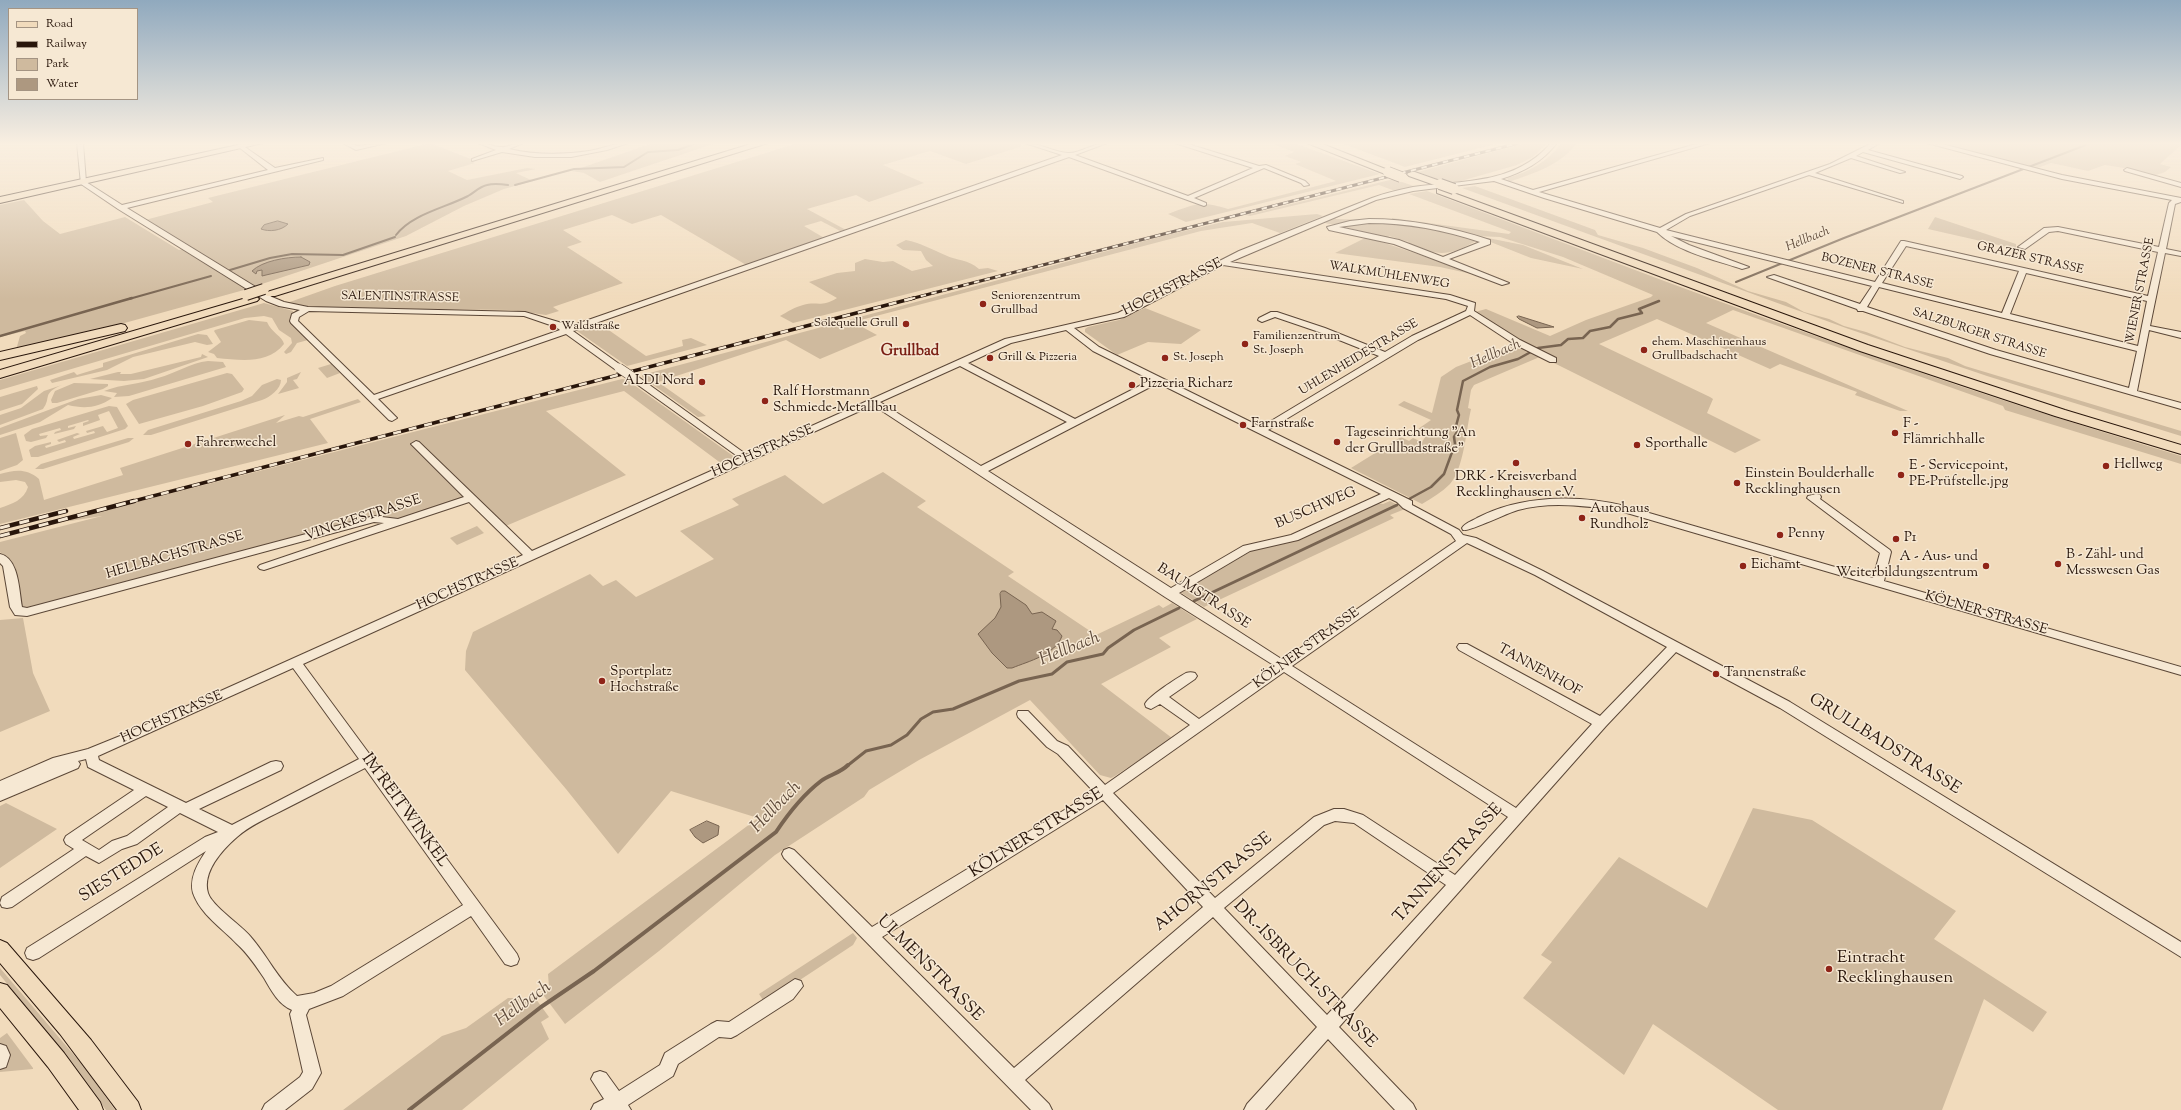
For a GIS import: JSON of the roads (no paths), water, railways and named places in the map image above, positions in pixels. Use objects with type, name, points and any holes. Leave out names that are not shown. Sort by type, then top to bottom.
[{"type":"highway","points":[[267,292],[579,195]]},
{"type":"highway","points":[[0,374],[250,297],[596,195]]},
{"type":"highway","points":[[1458,195],[1864,348],[2017,399],[2181,450]]},
{"type":"highway","points":[[1470,195],[1903,352],[2068,406],[2181,440]]},
{"type":"highway","points":[[0,356],[250,297]]},
{"type":"highway","points":[[0,367],[210,306]]},
{"type":"main road","points":[[0,201],[27,195]]},
{"type":"main road","points":[[0,949],[77,1040],[130,1110]]},
{"type":"main road","points":[[0,992],[56,1060],[92,1110]]},
{"type":"street","name":"SALENTINSTRASSE","points":[[101,195],[120,208],[269,298],[282,304],[308,309],[510,313],[545,319],[567,330],[747,459]]},
{"type":"street","points":[[120,208],[175,195]]},
{"type":"street","points":[[373,398],[956,195]]},
{"type":"street","points":[[1179,195],[1204,204]]},
{"type":"street","points":[[1188,198],[1196,195]]},
{"type":"street","name":"HOCHSTRASSE","points":[[0,796],[70,766],[91,753],[531,557],[1008,341],[1128,312],[1222,263],[1313,223],[1381,196],[1388,195]]},
{"type":"street","name":"BOZENER STRASSE","points":[[1542,195],[1660,231],[2141,349]]},
{"type":"street","points":[[1744,267],[1681,244],[1664,236],[1660,231],[1688,215],[1746,195]]},
{"type":"street","points":[[1878,195],[1901,202]]},
{"type":"street","points":[[2153,195],[2180,200]]},
{"type":"street","name":"WIENER STRASSE","points":[[2132,393],[2172,203],[2180,200]]},
{"type":"street","points":[[1331,227],[1349,222],[1363,221],[1405,223],[1439,229],[1487,242],[1444,259]]},
{"type":"street","points":[[1313,223],[1396,242],[1505,282]]},
{"type":"street","points":[[2022,247],[2047,230],[2058,229],[2181,254]]},
{"type":"street","name":"GRAZER STRASSE","points":[[1876,285],[1904,242],[2151,299]]},
{"type":"street","name":"WALKMÜHLENWEG","points":[[1222,263],[1428,293],[1472,305],[1470,312],[1526,347],[1553,360]]},
{"type":"street","points":[[2005,316],[2023,270]]},
{"type":"street","name":"SALZBURGER STRASSE","points":[[1771,277],[1861,309],[1992,352],[2181,406]]},
{"type":"street","points":[[1861,309],[1876,285]]},
{"type":"street","points":[[308,309],[295,316],[294,321],[392,418]]},
{"type":"street","name":"UHLENHEIDESTRASSE","points":[[1262,430],[1434,327],[1470,312]]},
{"type":"street","points":[[1262,320],[1274,314],[1322,330],[1386,356]]},
{"type":"street","name":"GRULLBADSTRASSE","points":[[1067,327],[1096,349],[1262,430],[1402,501],[1407,506],[1465,534],[1539,573],[1798,713],[2181,950]]},
{"type":"street","points":[[2146,327],[2181,335]]},
{"type":"street","points":[[960,362],[1074,422]]},
{"type":"street","points":[[979,470],[1158,380]]},
{"type":"street","name":"BAUMSTRASSE","points":[[874,402],[1169,594],[1518,817]]},
{"type":"street","points":[[416,444],[531,557]]},
{"type":"street","name":"BUSCHWEG","points":[[1169,594],[1247,548],[1294,538],[1388,494]]},
{"type":"street","points":[[1816,496],[1812,498],[1886,552],[1878,582]]},
{"type":"street","name":"VINCKESTRASSE","points":[[264,566],[471,498]]},
{"type":"street","name":"KÖLNER STRASSE","points":[[870,936],[1105,792],[1414,573],[1430,565],[1465,534],[1482,526],[1489,517],[1512,507],[1526,504],[1562,501],[1621,508],[2181,671]]},
{"type":"street","name":"HELLBACHSTRASSE","points":[[0,557],[8,565],[16,607],[19,612],[27,612],[374,519],[399,522]]},
{"type":"street","name":"TANNENSTRASSE","points":[[1253,1110],[1518,817],[1601,722],[1675,646]]},
{"type":"street","name":"TANNENHOF","points":[[1463,647],[1601,722]]},
{"type":"street","name":"IM REITWINKEL","points":[[296,662],[511,959]]},
{"type":"street","points":[[1191,676],[1155,701],[1200,726]]},
{"type":"street","name":"DR.-ISBRUCH-STRASSE","points":[[1023,714],[1052,744],[1064,750],[1105,792],[1407,1110]]},
{"type":"street","points":[[91,753],[93,763],[232,832]]},
{"type":"street","name":"HOCHSTRASSE","points":[[0,787],[58,762],[91,753]]},
{"type":"street","name":"SIESTEDDE","points":[[34,953],[210,841],[232,832],[257,817],[367,760]]},
{"type":"street","points":[[146,789],[71,840],[99,857],[117,845],[132,840],[182,807],[276,766]]},
{"type":"street","name":"AHORNSTRASSE","points":[[1013,1080],[1197,920],[1214,908],[1319,821],[1334,815],[1344,815],[1363,821],[1456,884]]},
{"type":"street","name":"SIESTEDDE","points":[[232,832],[219,845],[204,867],[199,883],[201,894],[206,904],[252,950],[288,999],[294,1003],[304,1003]]},
{"type":"street","points":[[7,902],[85,849]]},
{"type":"street","name":"ULMENSTRASSE","points":[[789,854],[1043,1110]]},
{"type":"street","points":[[271,1110],[306,1083],[312,1073],[298,1014],[304,1003],[316,1000],[337,991],[474,906]]},
{"type":"street","points":[[600,1110],[619,1106],[667,1070],[671,1059],[717,1029],[731,1030],[787,994],[795,986]]},
{"type":"street","points":[[0,1052],[2,1055],[0,1061]]},
{"type":"street","points":[[600,1079],[619,1106]]},
{"type":"water","points":[[278,221],[288,224],[275,230],[261,229],[264,225]]},
{"type":"water","points":[[301,257],[310,262],[309,265],[262,276],[262,270],[257,271],[256,274],[252,271],[268,262],[275,260]]},
{"type":"water","points":[[1519,316],[1554,327],[1537,328],[1519,319],[1517,317]]},
{"type":"water","points":[[1002,591],[1005,591],[1026,605],[1032,614],[1042,612],[1056,621],[1052,629],[1057,630],[1062,636],[1059,643],[1048,653],[1012,668],[1007,668],[992,653],[978,634],[995,618],[1001,607],[1000,594]]},
{"type":"water","points":[[707,821],[719,826],[718,835],[703,843],[695,837],[690,830]]},
{"type":"waterway","points":[[396,235],[411,222],[429,212],[470,195]]},
{"type":"waterway","name":"Hellbach","points":[[1736,282],[1956,195]]},
{"type":"waterway","points":[[230,270],[270,258],[292,254],[343,255],[395,237]]},
{"type":"waterway","points":[[129,299],[211,276]]},
{"type":"waterway","points":[[0,336],[132,298]]},
{"type":"waterway","name":"Hellbach","points":[[1409,499],[1431,487],[1444,474],[1455,444],[1454,437],[1457,432],[1456,426],[1459,415],[1457,410],[1463,381],[1490,367],[1518,359],[1538,348],[1561,345],[1568,339],[1583,338],[1590,331],[1610,327],[1618,319],[1642,313],[1639,309],[1659,301]]},
{"type":"waterway","name":"Hellbach","points":[[1194,601],[1397,505]]},
{"type":"waterway","name":"Hellbach","points":[[847,766],[866,751],[891,745],[907,735],[921,719],[933,712],[953,709],[1019,681],[1052,674],[1067,662],[1103,654],[1108,648],[1134,630],[1179,608]]},
{"type":"waterway","name":"Hellbach","points":[[409,1110],[541,1007],[594,971],[776,832],[791,811],[808,792],[821,781],[842,770],[848,765]]},
{"type":"railway","points":[[910,299],[1317,195]]},
{"type":"railway","points":[[130,502],[914,298]]},
{"type":"railway","points":[[0,536],[134,501]]},
{"type":"railway","points":[[0,528],[66,511]]},
{"type":"place","name":"Seniorenzentrum Grullbad","points":[[983,304]]},
{"type":"place","name":"Solequelle Grull","points":[[906,324]]},
{"type":"place","name":"Waldstraße","points":[[553,327]]},
{"type":"place","name":"Familienzentrum St. Joseph","points":[[1245,344]]},
{"type":"place","name":"ehem. Maschinenhaus Grullbadschacht","points":[[1644,350]]},
{"type":"place","name":"Grill & Pizzeria","points":[[990,358]]},
{"type":"place","name":"St. Joseph","points":[[1165,358]]},
{"type":"place","name":"ALDI Nord","points":[[702,382]]},
{"type":"place","name":"Pizzeria Richarz","points":[[1132,385]]},
{"type":"place","name":"Ralf Horstmann Schmiede-Metallbau","points":[[765,401]]},
{"type":"place","name":"Farnstraße","points":[[1243,425]]},
{"type":"place","name":"F - Flämrichhalle","points":[[1895,433]]},
{"type":"place","name":"Tageseinrichtung \"An der Grullbadstraße\"","points":[[1337,442]]},
{"type":"place","name":"Fahrerwechel","points":[[188,444]]},
{"type":"place","name":"Sporthalle","points":[[1637,445]]},
{"type":"place","name":"DRK - Kreisverband Recklinghausen e.V.","points":[[1516,463]]},
{"type":"place","name":"Hellweg","points":[[2106,466]]},
{"type":"place","name":"E - Servicepoint, PE-Prüfstelle.jpg","points":[[1901,475]]},
{"type":"place","name":"Einstein Boulderhalle Recklinghausen","points":[[1737,483]]},
{"type":"place","name":"Autohaus Rundholz","points":[[1582,518]]},
{"type":"place","name":"Penny","points":[[1780,535]]},
{"type":"place","name":"P1","points":[[1896,539]]},
{"type":"place","name":"B - Zähl- und Messwesen Gas","points":[[2058,564]]},
{"type":"place","name":"Eichamt","points":[[1743,566]]},
{"type":"place","name":"A - Aus- und Weiterbildungszentrum","points":[[1986,566]]},
{"type":"place","name":"Tannenstraße","points":[[1716,674]]},
{"type":"place","name":"Sportplatz Hochstraße","points":[[602,681]]},
{"type":"place","name":"Eintracht Recklinghausen","points":[[1829,969]]},
{"type":"district","name":"Grullbad","points":[[910,352]]}]
